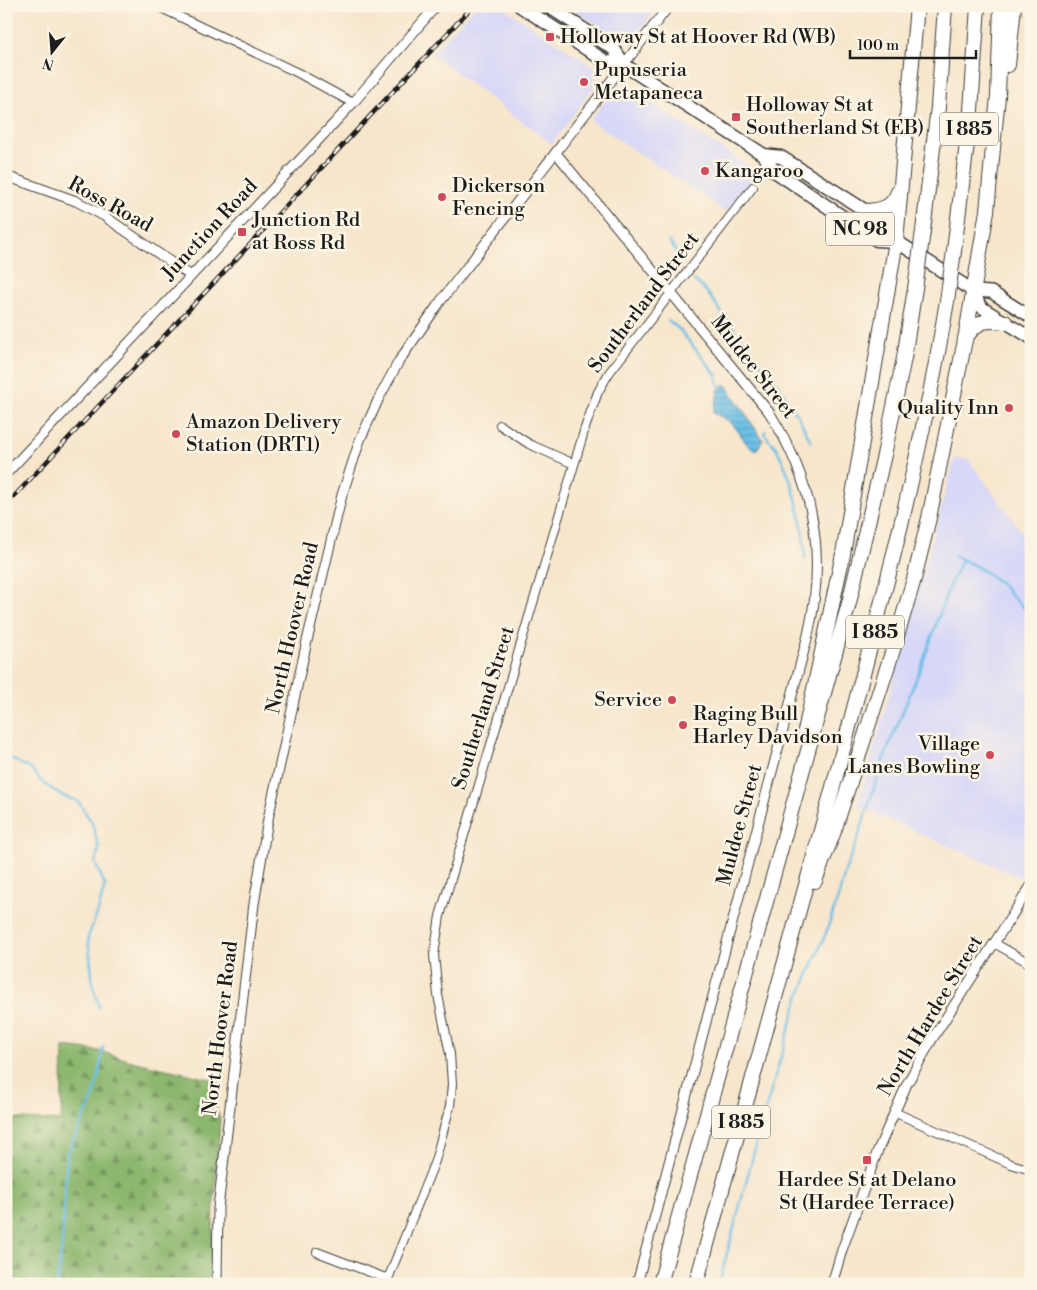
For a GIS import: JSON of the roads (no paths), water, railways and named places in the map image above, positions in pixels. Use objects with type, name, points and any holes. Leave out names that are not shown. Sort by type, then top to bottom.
[{"type":"highway","name":"NC 98","points":[[520,6],[604,62],[624,65],[764,155],[781,157],[887,224],[896,241]]},
{"type":"highway","name":"NC 98","points":[[548,6],[614,49],[624,65]]},
{"type":"highway","points":[[800,779],[806,725],[844,554],[896,241],[918,6]]},
{"type":"highway","name":"I 885","points":[[660,1284],[849,603],[884,455],[904,358],[924,232],[938,106],[945,6]]},
{"type":"highway","name":"I 885","points":[[696,1284],[786,959],[899,537],[935,373],[947,301],[971,110],[978,6]]},
{"type":"highway","points":[[786,959],[833,834],[903,616],[929,518],[965,340],[987,211],[995,134],[1001,6]]},
{"type":"highway","points":[[995,134],[1006,78],[1014,6]]},
{"type":"highway","name":"NC 98","points":[[764,155],[773,170],[877,240],[896,241]]},
{"type":"highway","points":[[866,211],[883,209],[890,205],[900,189]]},
{"type":"highway","points":[[896,241],[973,291]]},
{"type":"highway","points":[[965,340],[972,329],[982,322],[1005,322]]},
{"type":"main road","points":[[1031,317],[991,292],[973,291],[981,307],[1031,338]]},
{"type":"street","points":[[157,6],[298,73],[354,102]]},
{"type":"street","name":"Junction Road","points":[[6,474],[354,102],[436,6]]},
{"type":"street","name":"North Hoover Road","points":[[217,1284],[218,1208],[260,865],[271,802],[317,598],[352,460],[379,398],[403,354],[440,302],[669,6]]},
{"type":"street","name":"Muldee Street","points":[[556,153],[760,399],[786,442],[800,471],[810,503],[816,535],[816,579],[808,635],[637,1284]]},
{"type":"street","name":"Ross Road","points":[[6,176],[76,201],[104,216],[191,276]]},
{"type":"street","name":"Southerland Street","points":[[387,1281],[432,1170],[443,1137],[450,1106],[452,1084],[450,1054],[438,995],[434,955],[440,916],[591,410],[603,383],[753,187]]},
{"type":"street","points":[[500,425],[529,444],[574,464]]},
{"type":"street","name":"North Hardee Street","points":[[832,1284],[872,1166],[907,1084],[931,1041],[1031,886]]},
{"type":"street","points":[[994,943],[1031,964]]},
{"type":"street","points":[[894,1112],[1011,1164],[1031,1170]]},
{"type":"street","points":[[317,1252],[387,1281]]},
{"type":"water","points":[[726,385],[763,440],[757,449],[753,450],[750,447],[729,421],[713,413],[719,389]]},
{"type":"waterway","points":[[669,241],[680,258]]},
{"type":"waterway","points":[[694,280],[706,291],[749,350],[782,390],[811,442]]},
{"type":"waterway","points":[[640,313],[647,307]]},
{"type":"waterway","points":[[668,320],[680,330],[717,376],[718,374]]},
{"type":"waterway","points":[[717,376],[717,381],[721,388]]},
{"type":"waterway","points":[[765,431],[766,436],[777,449],[793,489],[803,531],[805,559]]},
{"type":"waterway","points":[[954,556],[988,574],[1031,612]]},
{"type":"waterway","points":[[719,1284],[763,1118],[798,999],[826,933],[882,763],[923,662],[950,584],[963,559]]},
{"type":"waterway","points":[[6,756],[31,769],[43,783],[62,796],[78,801],[92,823],[99,848],[95,863],[105,885],[88,937],[93,986],[99,1007]]},
{"type":"waterway","points":[[56,1284],[62,1244],[67,1154],[93,1098],[103,1047]]},
{"type":"railway","points":[[6,505],[473,6]]},
{"type":"place","name":"Holloway St at Hoover Rd (WB)","points":[[550,37]]},
{"type":"place","name":"Pupuseria Metapaneca","points":[[584,82]]},
{"type":"place","name":"Holloway St at Southerland St (EB)","points":[[736,117]]},
{"type":"place","name":"Kangaroo","points":[[705,171]]},
{"type":"place","name":"Dickerson Fencing","points":[[442,197]]},
{"type":"place","name":"Junction Rd at Ross Rd","points":[[242,232]]},
{"type":"place","name":"Quality Inn","points":[[1009,408]]},
{"type":"place","name":"Amazon Delivery Station (DRT1)","points":[[176,434]]},
{"type":"place","name":"Service","points":[[672,700]]},
{"type":"place","name":"Raging Bull Harley Davidson","points":[[683,725]]},
{"type":"place","name":"Village Lanes Bowling","points":[[990,755]]},
{"type":"place","name":"Hardee St at Delano St (Hardee Terrace)","points":[[867,1160]]}]
